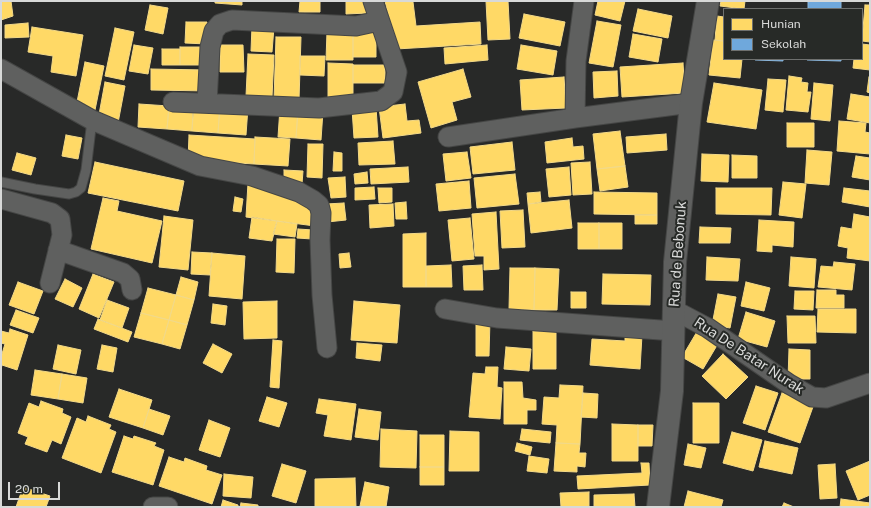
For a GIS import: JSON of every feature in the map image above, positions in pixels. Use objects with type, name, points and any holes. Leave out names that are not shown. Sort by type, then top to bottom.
[{"type":"street","points":[[173,102],[319,108],[381,101],[393,92],[397,72],[373,1]]},
{"type":"street","points":[[575,118],[576,61],[584,1]]},
{"type":"street","name":"Rua de Bebonuk","points":[[658,507],[672,392],[675,262],[691,103],[708,1]]},
{"type":"street","points":[[206,103],[210,47],[214,31],[220,24],[232,20],[356,26],[379,21]]},
{"type":"street","points":[[1,69],[92,120],[200,166],[252,176],[298,192],[319,205],[321,213],[320,240],[322,295],[327,348]]},
{"type":"street","points":[[448,137],[575,118],[691,103]]},
{"type":"street","points":[[1,199],[52,212],[60,219],[62,235],[50,283]]},
{"type":"street","points":[[58,250],[123,273],[130,279],[132,290]]},
{"type":"street","points":[[445,309],[497,318],[674,321]]},
{"type":"street","name":"Rua De Batar Nurak","points":[[674,321],[708,328],[789,384],[812,397],[826,398],[870,382]]},
{"type":"street","points":[[153,507],[168,507]]},
{"type":"lane","points":[[1,182],[69,194],[76,192],[81,188],[86,170],[92,120]]},
{"type":"building: Hunian","points":[[1,1],[11,1],[13,16],[1,20]]},
{"type":"building: Hunian","points":[[215,1],[242,1],[242,5],[215,3]]},
{"type":"building: Hunian","points":[[300,1],[320,1],[320,12],[299,12]]},
{"type":"building: Hunian","points":[[346,1],[367,1],[368,13],[346,14]]},
{"type":"building: Hunian","points":[[385,1],[413,2],[416,26],[480,22],[481,44],[396,49]]},
{"type":"building: Hunian","points":[[486,1],[508,1],[510,39],[488,40]]},
{"type":"building: Hunian","points":[[598,1],[625,1],[620,21],[595,15]]},
{"type":"building: Hunian","points":[[721,1],[745,1],[744,8],[720,6]]},
{"type":"building: Hunian","points":[[150,5],[168,8],[163,34],[145,30]]},
{"type":"building: Hunian","points":[[865,5],[870,5],[870,42],[863,41]]},
{"type":"building: Hunian","points":[[638,9],[672,16],[668,38],[633,31]]},
{"type":"building: Hunian","points":[[524,14],[565,22],[560,46],[519,38]]},
{"type":"building: Hunian","points":[[717,16],[723,17],[723,41],[715,40]]},
{"type":"building: Hunian","points":[[597,21],[621,25],[613,67],[589,63]]},
{"type":"building: Hunian","points":[[186,22],[207,22],[207,44],[185,43]]},
{"type":"building: Hunian","points":[[28,23],[29,37],[5,38],[5,25]]},
{"type":"building: Hunian","points":[[252,26],[274,27],[272,52],[251,51]]},
{"type":"building: Hunian","points":[[32,27],[83,35],[76,76],[51,72],[53,56],[28,52]]},
{"type":"building: Hunian","points":[[115,28],[134,32],[124,80],[105,76]]},
{"type":"building: Hunian","points":[[327,32],[353,32],[353,60],[326,60]]},
{"type":"building: Hunian","points":[[353,32],[376,32],[376,57],[353,57]]},
{"type":"building: Hunian","points":[[633,34],[662,39],[658,62],[629,57]]},
{"type":"building: Hunian","points":[[276,37],[301,37],[299,100],[274,100]]},
{"type":"building: Hunian","points":[[713,40],[723,41],[723,60],[742,60],[740,78],[709,75]]},
{"type":"building: Hunian","points":[[863,44],[870,45],[870,70],[853,68],[854,60],[863,60]]},
{"type":"building: Hunian","points":[[134,45],[153,48],[148,74],[129,71]]},
{"type":"building: Hunian","points":[[220,45],[243,45],[244,72],[220,72]]},
{"type":"building: Hunian","points":[[487,45],[488,60],[445,64],[444,48]]},
{"type":"building: Hunian","points":[[521,45],[557,51],[553,75],[517,69]]},
{"type":"building: Hunian","points":[[180,47],[204,47],[204,65],[180,65]]},
{"type":"building: Hunian","points":[[162,49],[180,49],[180,65],[162,65]]},
{"type":"building: Hunian","points":[[248,54],[274,55],[272,97],[246,96]]},
{"type":"building: Hunian","points":[[300,56],[325,56],[324,76],[300,75]]},
{"type":"building: Hunian","points":[[85,62],[104,66],[95,110],[76,107]]},
{"type":"building: Hunian","points":[[328,63],[353,64],[353,99],[328,98]]},
{"type":"building: Hunian","points":[[683,63],[685,93],[622,97],[620,67]]},
{"type":"building: Hunian","points":[[353,65],[385,65],[385,83],[353,83]]},
{"type":"building: Hunian","points":[[151,69],[207,70],[207,91],[151,90]]},
{"type":"building: Hunian","points":[[463,69],[471,97],[452,102],[457,120],[431,128],[418,82]]},
{"type":"building: Hunian","points":[[617,71],[618,96],[594,98],[593,72]]},
{"type":"building: Hunian","points":[[789,76],[802,78],[801,82],[808,83],[807,92],[811,92],[808,112],[786,110]]},
{"type":"building: Hunian","points":[[564,77],[566,108],[522,110],[520,80]]},
{"type":"building: Hunian","points":[[870,77],[870,93],[867,92]]},
{"type":"building: Hunian","points":[[768,79],[786,80],[783,112],[765,110]]},
{"type":"building: Hunian","points":[[105,82],[125,86],[118,123],[98,120]]},
{"type":"building: Hunian","points":[[714,83],[762,90],[756,129],[707,122]]},
{"type":"building: Hunian","points":[[814,83],[833,85],[830,121],[811,119]]},
{"type":"building: Hunian","points":[[851,94],[870,97],[870,123],[847,119]]},
{"type":"building: Hunian","points":[[194,103],[220,105],[218,133],[192,131]]},
{"type":"building: Hunian","points":[[139,104],[169,106],[167,129],[138,127]]},
{"type":"building: Hunian","points":[[405,104],[407,121],[419,120],[421,133],[383,138],[379,107]]},
{"type":"building: Hunian","points":[[220,105],[248,107],[246,135],[218,133]]},
{"type":"building: Hunian","points":[[169,106],[193,108],[192,131],[167,129]]},
{"type":"building: Hunian","points":[[376,107],[378,137],[354,138],[352,109]]},
{"type":"building: Hunian","points":[[280,108],[298,110],[296,138],[278,137]]},
{"type":"building: Hunian","points":[[298,110],[323,111],[321,140],[296,138]]},
{"type":"building: Hunian","points":[[839,121],[866,123],[865,132],[870,133],[870,154],[837,151]]},
{"type":"building: Hunian","points":[[787,123],[814,123],[814,147],[787,147]]},
{"type":"building: Hunian","points":[[620,131],[625,166],[597,169],[593,134]]},
{"type":"building: Hunian","points":[[666,134],[667,150],[627,153],[626,137]]},
{"type":"building: Hunian","points":[[66,135],[82,138],[78,159],[62,156]]},
{"type":"building: Hunian","points":[[189,135],[255,139],[254,164],[188,160]]},
{"type":"building: Hunian","points":[[255,137],[290,139],[288,166],[254,164]]},
{"type":"building: Hunian","points":[[572,138],[573,147],[583,146],[584,159],[547,163],[545,142]]},
{"type":"building: Hunian","points":[[393,141],[395,164],[359,165],[358,143]]},
{"type":"building: Hunian","points":[[512,142],[515,170],[473,174],[470,147]]},
{"type":"building: Hunian","points":[[308,144],[323,144],[322,178],[307,177]]},
{"type":"building: Hunian","points":[[807,150],[832,152],[829,185],[805,183]]},
{"type":"building: Hunian","points":[[334,152],[342,153],[342,171],[333,171]]},
{"type":"building: Hunian","points":[[467,152],[471,178],[446,181],[443,154]]},
{"type":"building: Hunian","points":[[17,153],[36,158],[31,175],[12,170]]},
{"type":"building: Hunian","points":[[702,154],[729,155],[728,182],[701,181]]},
{"type":"building: Hunian","points":[[732,155],[757,156],[757,178],[732,178]]},
{"type":"building: Hunian","points":[[856,156],[870,158],[870,180],[852,177]]},
{"type":"building: Hunian","points":[[95,162],[184,181],[178,211],[88,193]]},
{"type":"building: Hunian","points":[[590,162],[592,194],[573,195],[571,163]]},
{"type":"building: Hunian","points":[[625,166],[628,187],[600,191],[597,169]]},
{"type":"building: Hunian","points":[[408,167],[409,182],[371,184],[370,169]]},
{"type":"building: Hunian","points":[[569,167],[571,195],[549,197],[546,169]]},
{"type":"building: Hunian","points":[[284,170],[303,171],[302,184],[284,183]]},
{"type":"building: Hunian","points":[[367,172],[368,183],[355,184],[354,174]]},
{"type":"building: Hunian","points":[[515,174],[519,204],[477,208],[474,178]]},
{"type":"building: Hunian","points":[[345,177],[346,197],[331,198],[328,178]]},
{"type":"building: Hunian","points":[[469,181],[471,208],[439,211],[436,184]]},
{"type":"building: Hunian","points":[[783,182],[806,184],[802,218],[779,215]]},
{"type":"building: Hunian","points":[[248,183],[317,209],[315,226],[246,217]]},
{"type":"building: Hunian","points":[[374,187],[375,199],[355,200],[355,188]]},
{"type":"building: Hunian","points":[[378,188],[392,188],[392,202],[379,203]]},
{"type":"building: Hunian","points":[[716,188],[772,188],[771,215],[716,214]]},
{"type":"building: Hunian","points":[[844,188],[870,191],[870,207],[842,202]]},
{"type":"building: Hunian","points":[[540,192],[541,202],[528,204],[527,193]]},
{"type":"building: Hunian","points":[[594,192],[657,193],[657,215],[594,214]]},
{"type":"building: Hunian","points":[[235,197],[243,199],[241,212],[233,211]]},
{"type":"building: Hunian","points":[[103,198],[119,201],[117,211],[162,221],[152,263],[91,249]]},
{"type":"building: Hunian","points":[[569,200],[572,228],[531,233],[528,204]]},
{"type":"building: Hunian","points":[[406,202],[407,219],[396,219],[395,203]]},
{"type":"building: Hunian","points":[[344,203],[346,220],[327,222],[326,204]]},
{"type":"building: Hunian","points":[[393,204],[394,226],[370,228],[369,205]]},
{"type":"building: Hunian","points":[[523,210],[525,247],[502,248],[500,211]]},
{"type":"building: Hunian","points":[[496,212],[499,269],[484,270],[484,256],[475,256],[472,214]]},
{"type":"building: Hunian","points":[[854,214],[870,217],[870,261],[847,258],[848,248],[838,246],[841,227],[852,229]]},
{"type":"building: Hunian","points":[[635,215],[657,215],[657,224],[635,224]]},
{"type":"building: Hunian","points":[[164,216],[193,220],[188,270],[159,267]]},
{"type":"building: Hunian","points":[[252,217],[277,221],[272,241],[249,238]]},
{"type":"building: Hunian","points":[[470,218],[474,259],[452,261],[448,220]]},
{"type":"building: Hunian","points":[[759,220],[794,222],[793,247],[772,245],[772,252],[757,251]]},
{"type":"building: Hunian","points":[[277,221],[297,224],[295,237],[273,234]]},
{"type":"building: Hunian","points":[[578,223],[599,223],[599,249],[578,249]]},
{"type":"building: Hunian","points":[[599,223],[622,223],[622,249],[599,249]]},
{"type":"building: Hunian","points":[[700,227],[731,228],[730,243],[699,243]]},
{"type":"building: Hunian","points":[[298,229],[313,230],[312,239],[297,238]]},
{"type":"building: Hunian","points":[[426,233],[426,287],[403,287],[403,234]]},
{"type":"building: Hunian","points":[[277,239],[295,239],[294,273],[276,272]]},
{"type":"building: Hunian","points":[[192,252],[212,253],[210,275],[191,274]]},
{"type":"building: Hunian","points":[[212,253],[245,256],[242,299],[209,296]]},
{"type":"building: Hunian","points":[[349,253],[351,267],[340,268],[339,254]]},
{"type":"building: Hunian","points":[[707,257],[740,259],[738,281],[706,280]]},
{"type":"building: Hunian","points":[[791,257],[816,259],[814,288],[789,286]]},
{"type":"building: Hunian","points":[[834,262],[855,264],[852,290],[818,287],[821,266],[833,267]]},
{"type":"building: Hunian","points":[[451,265],[452,287],[426,287],[426,266]]},
{"type":"building: Hunian","points":[[482,265],[483,290],[464,290],[463,266]]},
{"type":"building: Hunian","points":[[510,268],[535,268],[534,310],[509,309]]},
{"type":"building: Hunian","points":[[535,268],[559,269],[557,310],[534,310]]},
{"type":"building: Hunian","points":[[93,274],[114,282],[99,318],[79,309]]},
{"type":"building: Hunian","points":[[603,274],[651,275],[650,305],[602,304]]},
{"type":"building: Hunian","points":[[181,277],[198,282],[194,300],[176,295]]},
{"type":"building: Hunian","points":[[65,279],[82,288],[73,307],[55,299]]},
{"type":"building: Hunian","points":[[18,282],[43,291],[34,314],[9,305]]},
{"type":"building: Hunian","points":[[746,282],[770,288],[764,311],[741,306]]},
{"type":"building: Hunian","points":[[148,288],[176,295],[169,320],[141,313]]},
{"type":"building: Hunian","points":[[817,290],[836,290],[836,295],[844,295],[844,308],[816,308]]},
{"type":"building: Hunian","points":[[795,291],[814,291],[813,310],[794,309]]},
{"type":"building: Hunian","points":[[571,292],[586,292],[586,308],[571,308]]},
{"type":"building: Hunian","points":[[718,294],[736,297],[730,328],[712,325]]},
{"type":"building: Hunian","points":[[176,295],[194,300],[187,325],[169,320]]},
{"type":"building: Hunian","points":[[107,300],[129,308],[122,328],[100,320]]},
{"type":"building: Hunian","points":[[277,301],[277,338],[244,339],[243,302]]},
{"type":"building: Hunian","points":[[354,301],[400,305],[397,343],[351,340]]},
{"type":"building: Hunian","points":[[213,304],[227,306],[225,325],[211,323]]},
{"type":"building: Hunian","points":[[818,309],[856,309],[856,333],[817,332]]},
{"type":"building: Hunian","points":[[16,310],[39,318],[33,333],[10,325]]},
{"type":"building: Hunian","points":[[746,312],[775,321],[767,347],[738,339]]},
{"type":"building: Hunian","points":[[141,313],[169,320],[162,344],[134,337]]},
{"type":"building: Hunian","points":[[787,316],[815,316],[816,343],[788,343]]},
{"type":"building: Hunian","points":[[98,319],[132,332],[128,342],[94,329]]},
{"type":"building: Hunian","points":[[476,319],[490,319],[489,356],[476,356]]},
{"type":"building: Hunian","points":[[169,320],[187,325],[180,349],[162,344]]},
{"type":"building: Hunian","points":[[10,329],[28,335],[17,370],[2,365],[1,369],[1,357],[5,344],[1,343],[1,331],[9,333]]},
{"type":"building: Hunian","points":[[698,330],[719,342],[703,369],[682,357]]},
{"type":"building: Hunian","points":[[533,331],[556,332],[556,369],[533,369]]},
{"type":"building: Hunian","points":[[625,334],[642,335],[640,369],[590,365],[592,339],[625,341]]},
{"type":"building: Hunian","points":[[273,340],[282,341],[279,388],[270,387]]},
{"type":"building: Hunian","points":[[357,343],[382,345],[380,361],[356,358]]},
{"type":"building: Hunian","points":[[213,344],[232,354],[222,373],[203,363]]},
{"type":"building: Hunian","points":[[58,345],[81,350],[76,374],[53,369]]},
{"type":"building: Hunian","points":[[102,345],[117,348],[113,372],[97,369]]},
{"type":"building: Hunian","points":[[506,347],[531,349],[529,371],[504,369]]},
{"type":"building: Hunian","points":[[789,349],[810,350],[810,379],[788,379]]},
{"type":"building: Hunian","points":[[723,354],[748,377],[726,399],[702,376]]},
{"type":"building: Hunian","points":[[486,367],[498,367],[497,387],[502,388],[500,419],[469,417],[473,373],[485,374]]},
{"type":"building: Hunian","points":[[35,370],[62,374],[58,399],[31,395]]},
{"type":"building: Hunian","points":[[62,374],[87,378],[83,403],[58,399]]},
{"type":"building: Hunian","points":[[504,382],[522,382],[523,398],[536,400],[536,410],[527,410],[527,424],[504,424]]},
{"type":"building: Hunian","points":[[560,385],[583,386],[580,444],[556,443],[557,425],[542,424],[544,397],[559,398]]},
{"type":"building: Hunian","points":[[756,386],[778,393],[765,430],[743,423]]},
{"type":"building: Hunian","points":[[119,389],[152,400],[143,428],[109,417]]},
{"type":"building: Hunian","points":[[583,393],[598,394],[597,418],[581,417]]},
{"type":"building: Hunian","points":[[782,393],[814,404],[800,443],[768,432]]},
{"type":"building: Hunian","points":[[267,397],[287,403],[279,427],[259,421]]},
{"type":"building: Hunian","points":[[319,399],[356,404],[351,440],[324,436],[328,415],[316,413]]},
{"type":"building: Hunian","points":[[41,401],[63,409],[62,413],[71,417],[61,444],[52,440],[47,452],[25,444],[28,437],[18,433],[29,403],[39,407]]},
{"type":"building: Hunian","points":[[693,403],[719,403],[719,443],[693,443]]},
{"type":"building: Hunian","points":[[149,409],[170,416],[163,435],[143,428]]},
{"type":"building: Hunian","points":[[359,409],[381,412],[378,440],[355,437]]},
{"type":"building: Hunian","points":[[88,416],[111,425],[109,429],[116,432],[101,473],[62,458],[77,418],[86,422]]},
{"type":"building: Hunian","points":[[209,420],[230,428],[220,457],[199,450]]},
{"type":"building: Hunian","points":[[612,424],[638,425],[638,461],[612,461]]},
{"type":"building: Hunian","points":[[638,425],[653,425],[652,446],[638,446]]},
{"type":"building: Hunian","points":[[381,429],[417,431],[416,468],[380,467]]},
{"type":"building: Hunian","points":[[522,429],[551,432],[550,443],[520,440]]},
{"type":"building: Hunian","points":[[450,431],[479,432],[479,471],[449,471]]},
{"type":"building: Hunian","points":[[732,432],[762,440],[753,471],[723,463]]},
{"type":"building: Hunian","points":[[420,435],[444,435],[444,467],[420,467]]},
{"type":"building: Hunian","points":[[124,436],[133,439],[134,436],[156,443],[154,446],[164,450],[153,485],[112,472]]},
{"type":"building: Hunian","points":[[765,441],[798,448],[792,474],[759,467]]},
{"type":"building: Hunian","points":[[517,443],[532,447],[530,455],[515,451]]},
{"type":"building: Hunian","points":[[556,443],[580,444],[579,453],[586,453],[585,467],[577,466],[577,472],[554,471]]},
{"type":"building: Hunian","points":[[688,444],[706,448],[701,468],[684,465]]},
{"type":"building: Hunian","points":[[529,456],[549,459],[547,473],[527,471]]},
{"type":"building: Hunian","points":[[169,457],[184,462],[185,458],[207,466],[206,470],[222,475],[212,504],[159,486]]},
{"type":"building: Hunian","points":[[870,461],[870,495],[858,500],[846,471]]},
{"type":"building: Hunian","points":[[641,463],[649,463],[650,485],[578,489],[577,476],[642,473]]},
{"type":"building: Hunian","points":[[282,464],[306,471],[296,503],[272,496]]},
{"type":"building: Hunian","points":[[835,464],[837,498],[820,499],[818,465]]},
{"type":"building: Hunian","points":[[420,467],[444,467],[444,485],[420,485]]},
{"type":"building: Hunian","points":[[224,474],[253,477],[251,498],[223,496]]},
{"type":"building: Hunian","points":[[355,478],[356,507],[315,507],[315,479]]},
{"type":"building: Hunian","points":[[365,482],[389,487],[386,507],[360,506]]},
{"type":"building: Hunian","points":[[23,487],[50,496],[46,507],[16,507]]},
{"type":"building: Hunian","points":[[688,491],[723,500],[721,507],[684,507]]},
{"type":"building: Hunian","points":[[589,492],[589,507],[561,507],[560,493]]},
{"type":"building: Hunian","points":[[634,494],[635,507],[594,507],[594,495]]},
{"type":"building: Hunian","points":[[841,499],[870,503],[870,507],[840,507]]},
{"type":"building: Hunian","points":[[223,500],[238,505],[238,507],[221,507]]},
{"type":"building: Hunian","points":[[241,503],[258,505],[258,507],[240,507]]},
{"type":"building: Hunian","points":[[784,503],[794,507],[782,507]]},
{"type":"building: Sekolah","points":[[808,1],[841,1],[841,8],[808,8]]},
{"type":"building: Sekolah","points":[[755,60],[783,60],[783,61]]},
{"type":"building: Sekolah","points":[[807,60],[841,60],[841,61]]}]
